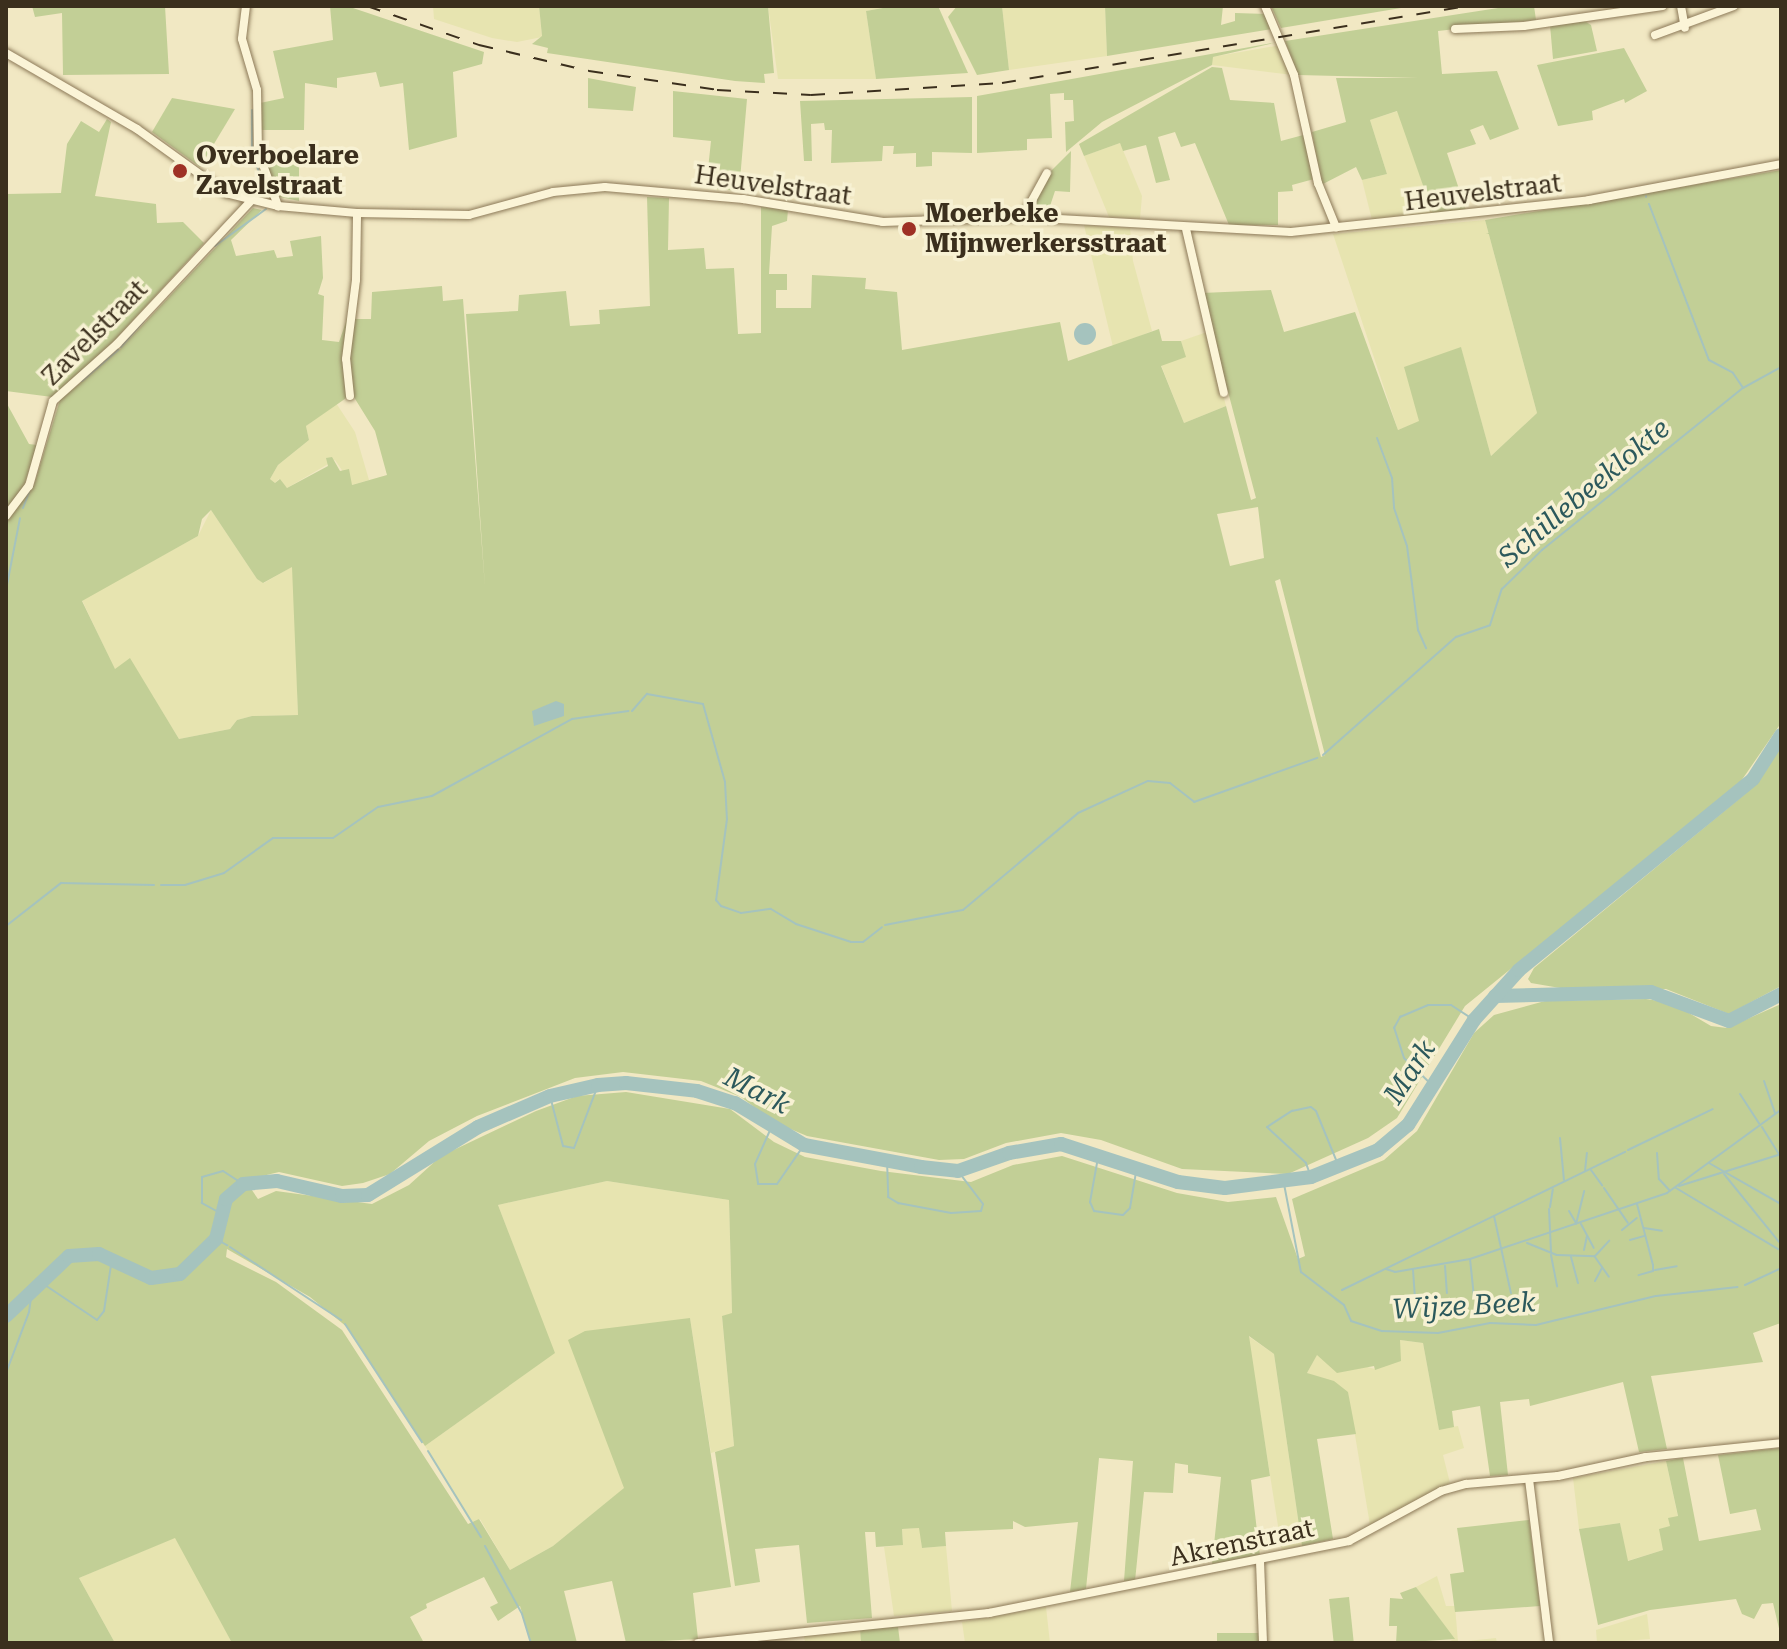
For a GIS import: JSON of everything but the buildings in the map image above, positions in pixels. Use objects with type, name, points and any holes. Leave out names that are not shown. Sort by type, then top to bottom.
[{"type":"street","points":[[246,6],[242,39],[257,90],[258,151],[278,206]]},
{"type":"street","points":[[1265,6],[1294,75],[1318,183],[1336,227]]},
{"type":"street","points":[[1455,29],[1524,26],[1663,6]]},
{"type":"street","points":[[1681,6],[1685,28]]},
{"type":"street","points":[[1655,35],[1685,28],[1734,6]]},
{"type":"street","name":"Heuvelstraat","points":[[6,53],[137,129],[214,187],[251,201],[278,206],[357,213],[469,215],[553,192],[605,187],[743,199],[883,222],[1023,217],[1186,229],[1291,232],[1589,200],[1781,164]]},
{"type":"street","points":[[1023,217],[1047,173]]},
{"type":"street","name":"Zavelstraat","points":[[6,516],[29,486],[53,401],[117,344],[251,201]]},
{"type":"street","points":[[350,396],[346,359],[356,280],[357,213]]},
{"type":"street","points":[[1186,229],[1224,393]]},
{"type":"street","name":"Akrenstraat","points":[[698,1643],[989,1613],[1349,1541],[1441,1491],[1529,1479],[1646,1457],[1781,1443]]},
{"type":"street","points":[[1529,1479],[1549,1643]]},
{"type":"street","points":[[1260,1561],[1263,1643]]},
{"type":"shaded area","points":[[433,6],[539,6],[542,37],[517,42],[492,38],[434,19]]},
{"type":"shaded area","points":[[768,6],[894,6],[866,11],[876,79],[778,79]]},
{"type":"shaded area","points":[[1002,6],[1105,6],[1107,56],[1009,70]]},
{"type":"shaded area","points":[[1281,45],[1293,75],[1212,65],[1212,57]]},
{"type":"shaded area","points":[[1398,111],[1433,214],[1372,220],[1362,180],[1387,174],[1370,120]]},
{"type":"shaded area","points":[[1120,143],[1142,196],[1140,219],[1109,217],[1084,156]]},
{"type":"shaded area","points":[[1485,220],[1537,413],[1491,456],[1461,348],[1419,422],[1398,430],[1333,234]]},
{"type":"shaded area","points":[[1084,225],[1130,228],[1133,261],[1152,331],[1113,347]]},
{"type":"shaded area","points":[[1207,332],[1226,406],[1184,423],[1161,365],[1185,357],[1181,341]]},
{"type":"shaded area","points":[[336,403],[355,432],[369,480],[352,485],[335,460],[287,488],[279,479],[275,483],[270,479],[278,465],[309,440],[306,426]]},
{"type":"shaded area","points":[[211,510],[257,579],[264,583],[293,566],[298,715],[252,716],[237,720],[230,729],[179,739],[130,659],[115,670],[82,600],[198,536]]},
{"type":"shaded area","points":[[607,1181],[729,1200],[732,1314],[722,1317],[734,1446],[711,1453],[690,1318],[625,1488],[553,1546],[510,1570],[480,1519],[472,1522],[425,1446],[554,1353],[498,1205]]},
{"type":"shaded area","points":[[1248,1336],[1274,1354],[1302,1546],[1282,1551]]},
{"type":"shaded area","points":[[1400,1340],[1423,1343],[1439,1429],[1458,1426],[1464,1448],[1443,1455],[1450,1483],[1370,1525],[1348,1393],[1307,1373],[1317,1354],[1375,1369]]},
{"type":"shaded area","points":[[1666,1461],[1678,1517],[1663,1550],[1627,1561],[1620,1523],[1579,1529],[1573,1478]]},
{"type":"shaded area","points":[[920,1528],[922,1548],[946,1546],[952,1611],[894,1616],[884,1547],[903,1545],[902,1529]]},
{"type":"shaded area","points":[[176,1537],[232,1643],[115,1643],[79,1578]]},
{"type":"shaded area","points":[[1437,1576],[1446,1606],[1455,1606],[1458,1642],[1496,1638],[1497,1643],[1446,1643],[1454,1639],[1416,1587]]},
{"type":"shaded area","points":[[1046,1607],[1050,1643],[965,1643],[962,1622]]},
{"type":"shaded area","points":[[1647,1614],[1650,1639],[1597,1643],[1596,1630]]},
{"type":"shaded area","points":[[860,1629],[861,1643],[805,1643],[804,1635]]},
{"type":"green space","points":[[32,6],[165,6],[169,74],[63,75],[62,13],[35,17]]},
{"type":"green space","points":[[330,6],[347,6],[484,52],[482,64],[453,72],[457,137],[409,150],[403,83],[380,87],[376,72],[337,78],[337,88],[305,83],[304,130],[258,130],[260,103],[284,98],[273,51],[333,40]]},
{"type":"green space","points":[[539,6],[768,6],[774,73],[764,74],[765,83],[735,81],[547,53],[548,48],[532,44],[542,36]]},
{"type":"green space","points":[[894,6],[938,6],[968,73],[876,79],[866,11]]},
{"type":"green space","points":[[957,6],[1002,6],[1009,70],[977,75],[948,17]]},
{"type":"green space","points":[[1105,6],[1223,6],[1221,25],[1235,21],[1235,13],[1267,14],[1272,29],[1107,56]]},
{"type":"green space","points":[[1271,6],[1413,6],[1281,28]]},
{"type":"green space","points":[[1511,6],[1534,6],[1536,20],[1438,31],[1442,74],[1497,71],[1519,129],[1490,140],[1483,125],[1470,130],[1476,144],[1447,153],[1466,210],[1433,214],[1397,111],[1370,120],[1387,174],[1362,180],[1356,167],[1321,185],[1312,132],[1346,122],[1336,78],[1418,78],[1298,75],[1285,41]]},
{"type":"green space","points":[[1583,20],[1591,25],[1597,51],[1553,59],[1550,25]]},
{"type":"green space","points":[[1278,42],[1213,57],[1212,65],[1102,122],[1066,152],[1065,122],[1074,121],[1073,100],[1064,100],[1064,93],[1050,94],[1052,138],[1027,139],[1027,150],[977,153],[977,96]]},
{"type":"green space","points":[[1624,48],[1647,91],[1625,103],[1624,99],[1592,111],[1593,120],[1558,126],[1537,65]]},
{"type":"green space","points":[[1212,67],[1222,68],[1230,100],[1274,103],[1281,141],[1307,134],[1314,179],[1292,185],[1293,191],[1278,192],[1278,225],[1229,225],[1195,143],[1181,147],[1175,132],[1158,137],[1170,180],[1156,183],[1146,145],[1123,151],[1120,143],[1084,156],[1079,144]]},
{"type":"green space","points":[[588,78],[636,87],[633,111],[588,108]]},
{"type":"green space","points":[[673,91],[747,99],[739,191],[706,188],[711,141],[673,137]]},
{"type":"green space","points":[[972,97],[972,153],[932,152],[932,166],[916,167],[916,153],[893,154],[894,146],[883,146],[882,161],[831,163],[832,130],[825,130],[824,123],[811,124],[812,161],[804,161],[800,101]]},
{"type":"green space","points":[[172,98],[235,109],[200,167],[152,132]]},
{"type":"green space","points":[[107,119],[111,122],[95,196],[156,204],[157,223],[183,222],[204,243],[114,341],[52,397],[6,391],[6,194],[61,193],[67,144],[81,121],[99,132]]},
{"type":"green space","points":[[1071,151],[1070,192],[1055,191],[1048,212],[1029,211],[1049,173]]},
{"type":"green space","points":[[261,156],[299,157],[299,201],[280,197]]},
{"type":"green space","points":[[1781,170],[1781,723],[1739,784],[1465,1006],[1397,1118],[1368,1138],[1288,1174],[1182,1169],[1101,1140],[1061,1133],[1006,1143],[964,1159],[939,1160],[807,1136],[774,1122],[741,1097],[701,1081],[623,1072],[575,1078],[477,1116],[429,1141],[390,1174],[363,1183],[342,1186],[279,1172],[245,1180],[258,1199],[276,1191],[372,1204],[409,1185],[441,1156],[536,1111],[577,1096],[626,1092],[730,1109],[774,1142],[805,1157],[881,1171],[971,1182],[1013,1165],[1062,1156],[1177,1193],[1228,1202],[1276,1197],[1298,1259],[1305,1256],[1292,1199],[1384,1160],[1417,1131],[1474,1033],[1494,1015],[1545,1001],[1646,999],[1672,1003],[1711,1026],[1727,1028],[1781,1004],[1781,1323],[1753,1333],[1763,1362],[1651,1376],[1667,1449],[1639,1452],[1623,1382],[1530,1406],[1529,1399],[1500,1402],[1508,1475],[1490,1476],[1480,1406],[1452,1411],[1454,1427],[1439,1430],[1423,1343],[1400,1340],[1401,1361],[1375,1370],[1374,1366],[1337,1373],[1317,1355],[1307,1373],[1334,1381],[1348,1392],[1356,1434],[1317,1439],[1333,1539],[1302,1546],[1274,1354],[1249,1336],[1270,1476],[1251,1480],[1260,1556],[1212,1564],[1221,1477],[1188,1473],[1188,1465],[1175,1463],[1173,1493],[1144,1492],[1135,1581],[1124,1581],[1133,1461],[1099,1458],[1086,1589],[1070,1592],[1078,1522],[1025,1527],[1013,1521],[1013,1529],[945,1532],[946,1546],[922,1548],[919,1528],[902,1529],[903,1545],[876,1547],[875,1532],[865,1532],[872,1618],[807,1623],[799,1545],[755,1549],[760,1582],[735,1586],[715,1452],[734,1446],[722,1316],[732,1313],[729,1200],[607,1181],[498,1205],[555,1353],[425,1446],[347,1327],[310,1297],[227,1249],[226,1257],[276,1282],[342,1330],[468,1524],[479,1519],[510,1570],[553,1546],[624,1488],[568,1340],[585,1331],[690,1318],[731,1587],[693,1593],[698,1639],[626,1643],[612,1581],[564,1591],[577,1643],[531,1643],[520,1606],[498,1621],[490,1607],[498,1603],[484,1577],[426,1604],[427,1608],[410,1617],[424,1643],[232,1643],[175,1538],[79,1578],[115,1643],[6,1643],[6,520],[34,485],[60,400],[119,350],[253,208],[262,210],[231,240],[236,256],[274,250],[277,258],[293,256],[290,241],[321,236],[323,278],[318,294],[324,296],[322,340],[339,342],[347,319],[371,319],[372,292],[442,286],[443,301],[463,299],[485,587],[466,314],[518,311],[519,295],[566,291],[570,326],[600,324],[599,310],[650,306],[647,197],[669,198],[668,250],[704,248],[706,269],[734,268],[738,334],[761,333],[761,207],[788,210],[787,221],[772,226],[769,274],[787,274],[787,290],[776,290],[776,308],[811,308],[812,275],[866,278],[865,289],[897,292],[902,350],[1060,322],[1068,361],[1159,329],[1162,341],[1181,341],[1186,357],[1161,366],[1184,423],[1226,406],[1251,500],[1256,498],[1202,293],[1271,290],[1284,332],[1355,312],[1398,430],[1419,421],[1404,367],[1461,347],[1491,456],[1537,413],[1485,220]],"holes":[[[352,394],[375,431],[387,475],[352,485],[349,469],[340,471],[332,457],[326,458],[328,466],[287,488],[280,479],[275,483],[270,479],[278,465],[309,440],[306,426]],[[1258,507],[1264,558],[1230,566],[1217,514]],[[211,510],[257,579],[263,583],[292,567],[298,715],[252,716],[237,720],[230,729],[179,739],[130,658],[115,669],[82,601],[198,536],[202,519]],[[1280,579],[1325,755],[1321,757],[1275,581]]]},
{"type":"green space","points":[[6,402],[29,444],[37,445],[24,486],[6,510]]},
{"type":"green space","points":[[1781,744],[1781,986],[1729,1014],[1666,989],[1560,988],[1531,983],[1528,979],[1534,968],[1745,794]]},
{"type":"green space","points":[[1781,1448],[1781,1637],[1773,1603],[1762,1604],[1754,1619],[1742,1614],[1736,1599],[1650,1610],[1598,1625],[1579,1529],[1620,1523],[1628,1561],[1663,1550],[1659,1529],[1670,1526],[1668,1518],[1678,1516],[1666,1461],[1683,1458],[1699,1541],[1761,1530],[1756,1509],[1730,1514],[1718,1455]]},
{"type":"green space","points":[[1529,1520],[1540,1606],[1455,1612],[1450,1574],[1464,1572],[1457,1528]]},
{"type":"green space","points":[[1416,1587],[1455,1639],[1396,1643],[1397,1626],[1389,1626],[1390,1598],[1403,1599],[1400,1593]]},
{"type":"green space","points":[[1349,1597],[1354,1643],[1334,1643],[1329,1599]]},
{"type":"green space","points":[[898,1627],[900,1643],[861,1643],[860,1629]]},
{"type":"green space","points":[[1217,1633],[1260,1633],[1260,1643],[1217,1643]]},
{"type":"water","points":[[1085,323],[1093,326],[1096,334],[1093,342],[1085,345],[1077,342],[1074,334],[1077,326]]},
{"type":"water","points":[[556,701],[564,704],[564,716],[534,726],[532,711]]},
{"type":"waterway","points":[[252,110],[252,151],[267,197]]},
{"type":"waterway","points":[[1649,204],[1709,360],[1733,373],[1743,388]]},
{"type":"waterway","points":[[215,246],[266,209]]},
{"type":"waterway","points":[[121,347],[144,321]]},
{"type":"waterway","points":[[82,381],[118,350]]},
{"type":"waterway","name":"Schillebeeklokte","points":[[1323,755],[1456,637],[1490,625],[1502,589],[1542,550],[1743,388],[1781,367]]},
{"type":"waterway","points":[[1377,438],[1392,478],[1394,508],[1407,546],[1418,630],[1426,648]]},
{"type":"waterway","points":[[23,508],[29,492]]},
{"type":"waterway","points":[[6,590],[20,518]]},
{"type":"waterway","name":"Schillebeeklokte","points":[[632,711],[647,694],[703,704],[725,782],[727,819],[716,900],[721,906],[741,913],[771,909],[796,924],[851,942],[863,942],[882,927]]},
{"type":"waterway","name":"Schillebeeklokte","points":[[161,885],[185,885],[224,873],[273,838],[333,838],[378,807],[432,796],[572,719],[628,711]]},
{"type":"waterway","name":"Mark","points":[[6,1316],[69,1256],[99,1254],[151,1278],[180,1274],[216,1239],[226,1199],[243,1184],[277,1181],[342,1196],[368,1195],[478,1127],[550,1096],[598,1085],[626,1083],[697,1091],[735,1103],[804,1145],[921,1167],[958,1171],[1009,1153],[1061,1144],[1178,1182],[1225,1188],[1311,1177],[1378,1150],[1408,1125],[1474,1020],[1519,970],[1753,779],[1781,735]]},
{"type":"waterway","name":"Schillebeeklokte","points":[[885,925],[963,910],[1078,813],[1148,781],[1170,783],[1194,802],[1317,758]]},
{"type":"waterway","name":"Schillebeeklokte","points":[[6,926],[61,883],[154,885]]},
{"type":"waterway","name":"Mark","points":[[1495,996],[1651,992],[1729,1021],[1781,994]]},
{"type":"waterway","points":[[1433,1086],[1404,1058],[1394,1028],[1400,1017],[1428,1005],[1451,1005],[1474,1020]]},
{"type":"waterway","points":[[1764,1081],[1775,1113]]},
{"type":"waterway","points":[[550,1096],[563,1146],[574,1148],[598,1085]]},
{"type":"waterway","points":[[1740,1094],[1759,1123]]},
{"type":"waterway","points":[[1311,1177],[1306,1163],[1267,1127],[1292,1111],[1311,1107],[1316,1111],[1339,1167]]},
{"type":"waterway","points":[[1628,1150],[1713,1109]]},
{"type":"waterway","points":[[1386,1269],[1395,1272],[1470,1259],[1667,1193],[1781,1110]]},
{"type":"waterway","points":[[1762,1127],[1781,1157]]},
{"type":"waterway","points":[[771,1128],[755,1164],[758,1184],[777,1184],[804,1145]]},
{"type":"waterway","points":[[1560,1138],[1564,1180]]},
{"type":"waterway","points":[[1099,1152],[1090,1202],[1094,1211],[1123,1215],[1130,1208],[1137,1166]]},
{"type":"waterway","points":[[1342,1290],[1625,1152]]},
{"type":"waterway","points":[[1585,1171],[1587,1153]]},
{"type":"waterway","points":[[1657,1153],[1659,1179],[1670,1191]]},
{"type":"waterway","points":[[1679,1186],[1781,1154]]},
{"type":"waterway","points":[[887,1160],[888,1197],[898,1203],[951,1213],[981,1211],[983,1204],[958,1171]]},
{"type":"waterway","points":[[1709,1163],[1781,1204]]},
{"type":"waterway","points":[[1591,1170],[1602,1185]]},
{"type":"waterway","points":[[220,1213],[202,1203],[202,1177],[223,1171],[243,1184]]},
{"type":"waterway","points":[[1724,1174],[1779,1242]]},
{"type":"waterway","name":"Wijze Beek","points":[[1284,1184],[1301,1272],[1344,1305],[1351,1321],[1382,1331],[1438,1333],[1490,1323],[1536,1325],[1656,1296],[1738,1287]]},
{"type":"waterway","points":[[1604,1188],[1628,1223]]},
{"type":"waterway","points":[[1676,1188],[1778,1249]]},
{"type":"waterway","points":[[1550,1207],[1553,1189]]},
{"type":"waterway","points":[[1576,1224],[1584,1191]]},
{"type":"waterway","points":[[1637,1204],[1653,1265],[1653,1271],[1639,1275]]},
{"type":"waterway","points":[[1549,1209],[1551,1252]]},
{"type":"waterway","points":[[1569,1211],[1576,1223]]},
{"type":"waterway","points":[[1494,1216],[1511,1293]]},
{"type":"waterway","points":[[1622,1230],[1637,1218]]},
{"type":"waterway","points":[[1581,1224],[1594,1248]]},
{"type":"waterway","points":[[1644,1228],[1662,1231]]},
{"type":"waterway","points":[[1584,1250],[1587,1236]]},
{"type":"waterway","points":[[1630,1240],[1644,1236]]},
{"type":"waterway","points":[[216,1239],[227,1245]]},
{"type":"waterway","points":[[1527,1243],[1557,1255],[1595,1256],[1609,1241]]},
{"type":"waterway","points":[[230,1247],[341,1320]]},
{"type":"waterway","points":[[1551,1255],[1557,1286]]},
{"type":"waterway","points":[[1571,1257],[1578,1283]]},
{"type":"waterway","points":[[1595,1257],[1609,1277]]},
{"type":"waterway","points":[[39,1281],[97,1320],[104,1311],[112,1259]]},
{"type":"waterway","points":[[1470,1259],[1474,1297]]},
{"type":"waterway","points":[[1445,1266],[1447,1293]]},
{"type":"waterway","points":[[1655,1270],[1677,1266]]},
{"type":"waterway","points":[[1595,1281],[1602,1268]]},
{"type":"waterway","name":"Wijze Beek","points":[[1745,1285],[1781,1268]]},
{"type":"waterway","points":[[1413,1270],[1415,1297]]},
{"type":"waterway","points":[[6,1373],[29,1312],[32,1290]]},
{"type":"waterway","points":[[345,1324],[422,1442]]},
{"type":"waterway","points":[[428,1451],[481,1537]]},
{"type":"waterway","points":[[485,1546],[522,1614],[531,1643]]},
{"type":"railway","points":[[367,6],[479,45],[589,71],[717,90],[811,95],[1002,83],[1469,6]]},
{"type":"place","name":"Overboelare Zavelstraat","points":[[180,171]]},
{"type":"place","name":"Moerbeke Mijnwerkersstraat","points":[[909,229]]}]
